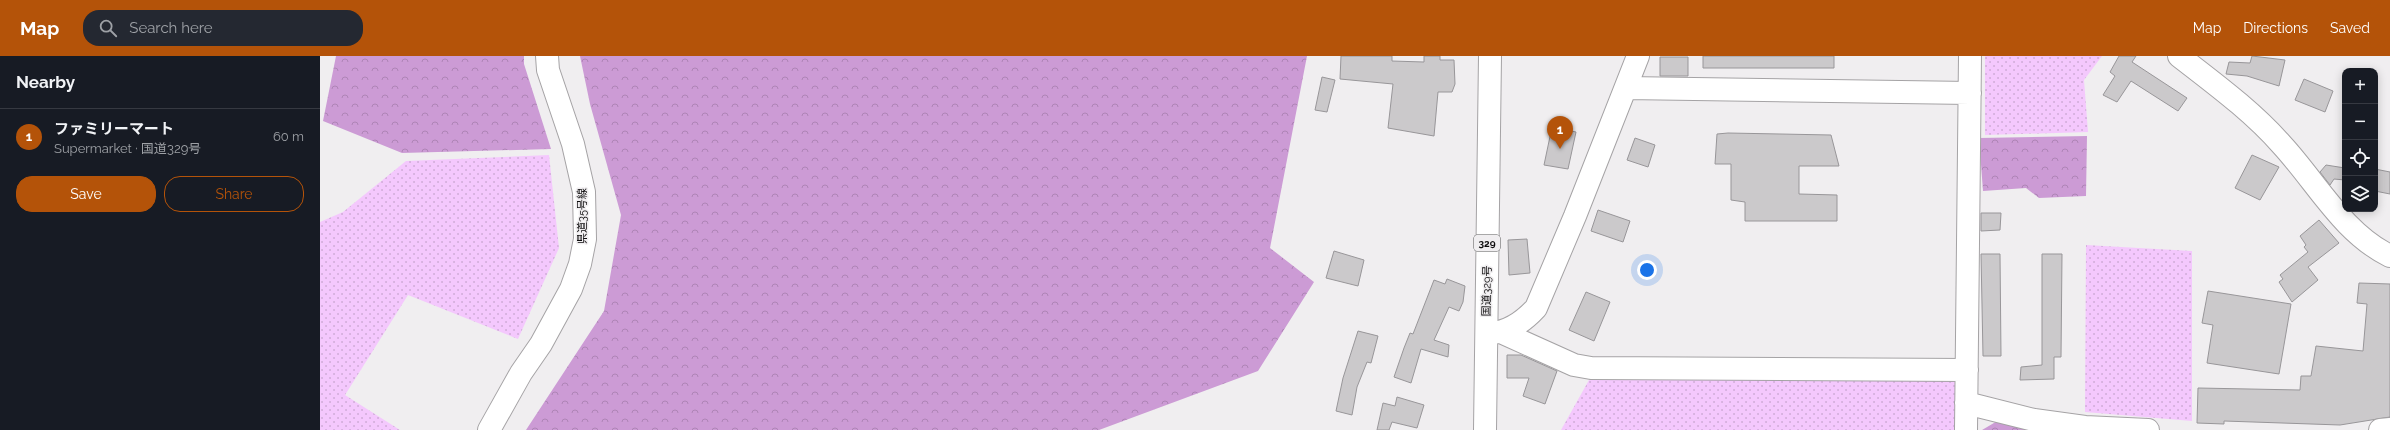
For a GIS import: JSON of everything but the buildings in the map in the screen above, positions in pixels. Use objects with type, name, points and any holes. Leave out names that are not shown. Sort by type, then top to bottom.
[{"type":"main road","name":"県道35号線","points":[[489,430],[521,373],[541,344],[571,289],[580,264],[585,239],[584,192],[573,144],[548,70],[547,56]]},
{"type":"main road","name":"国道329号","points":[[1485,430],[1495,333],[1490,56]]},
{"type":"main road","points":[[1495,333],[1525,320],[1536,308],[1638,56]]},
{"type":"main road","points":[[1966,430],[1970,56]]},
{"type":"main road","points":[[2179,56],[2253,116],[2282,145],[2348,224],[2364,240],[2390,256]]},
{"type":"main road","points":[[1626,88],[1970,93]]},
{"type":"main road","points":[[1495,333],[1574,365],[1591,368],[1967,370]]},
{"type":"main road","points":[[1966,403],[2034,420],[2085,427],[2148,430]]},
{"type":"main road","points":[[2380,430],[2390,429]]},
{"type":"shaded area","points":[[1985,56],[2102,56],[2084,80],[2088,132],[1985,135]]},
{"type":"shaded area","points":[[549,155],[559,248],[518,339],[408,295],[345,395],[400,430],[320,430],[320,222],[343,212],[406,161]]},
{"type":"shaded area","points":[[2086,245],[2192,251],[2192,421],[2085,412]]},
{"type":"shaded area","points":[[1957,378],[1957,430],[1561,430],[1589,380]]},
{"type":"green space","points":[[336,56],[524,56],[524,64],[551,149],[402,153],[323,121]]},
{"type":"green space","points":[[580,56],[1307,56],[1270,248],[1314,282],[1258,371],[1099,430],[526,430],[604,311],[621,215],[590,104]]},
{"type":"green space","points":[[2087,136],[2086,196],[2039,198],[2026,188],[1983,191],[1979,138]]},
{"type":"green space","points":[[1999,420],[2046,430],[1982,430]]},
{"type":"place","name":"ファミリーマート","points":[[1560,149]]}]
